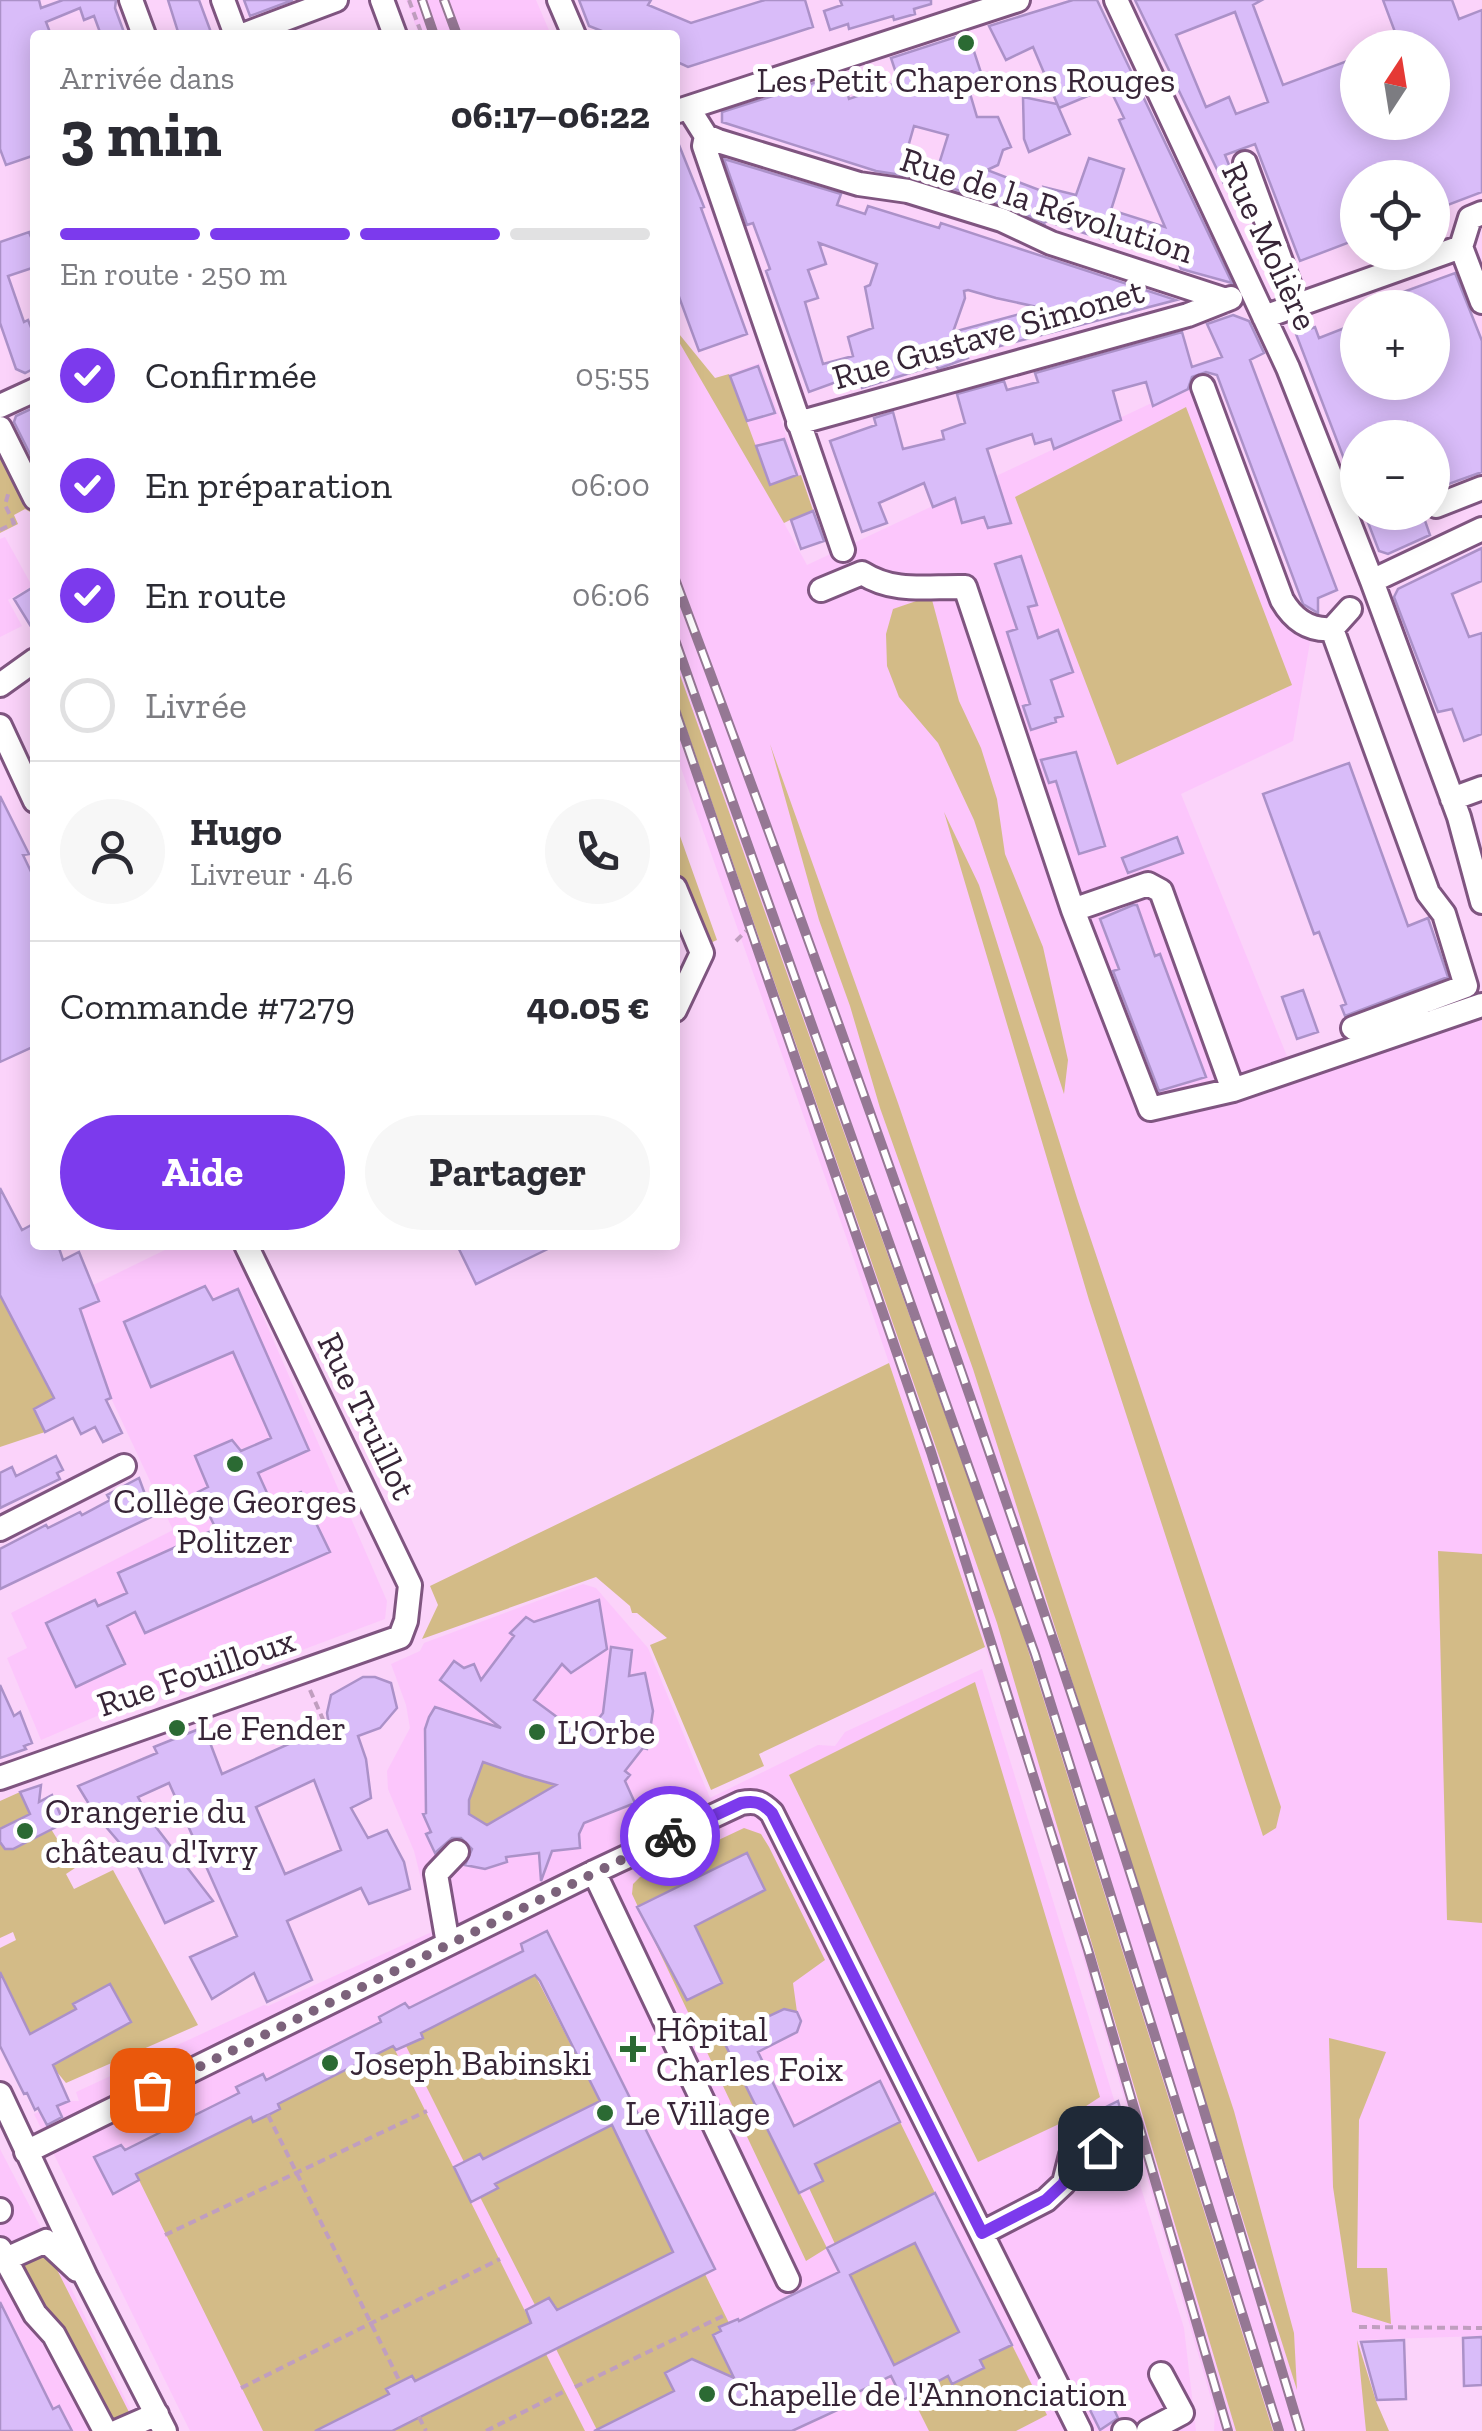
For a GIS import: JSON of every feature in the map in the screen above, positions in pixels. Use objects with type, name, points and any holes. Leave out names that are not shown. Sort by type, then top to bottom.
[{"type":"street","points":[[131,0],[142,30]]},
{"type":"street","points":[[223,0],[237,30]]},
{"type":"street","points":[[253,30],[336,0]]},
{"type":"street","points":[[382,0],[393,30]]},
{"type":"street","points":[[559,0],[572,30]]},
{"type":"street","points":[[706,136],[682,110],[1018,0]]},
{"type":"street","name":"Rue Molière","points":[[1116,0],[1288,368],[1452,799],[1482,902]]},
{"type":"street","name":"Rue Gustave Simonet","points":[[706,136],[704,146],[843,550]]},
{"type":"street","name":"Rue de la Révolution","points":[[706,136],[859,184],[908,191],[1002,220],[1051,244],[1226,300]]},
{"type":"street","points":[[1245,164],[1297,305]]},
{"type":"street","points":[[1482,214],[1470,218],[1461,247],[1482,302]]},
{"type":"street","points":[[1264,316],[1461,247]]},
{"type":"street","name":"Rue Gustave Simonet","points":[[798,423],[1188,314],[1253,289]]},
{"type":"street","points":[[1204,387],[1282,600],[1306,625],[1320,630],[1332,628],[1350,609]]},
{"type":"street","points":[[2,397],[30,391]]},
{"type":"street","points":[[0,428],[30,488]]},
{"type":"street","points":[[1450,501],[1482,488]]},
{"type":"street","points":[[1372,581],[1482,529]]},
{"type":"street","points":[[821,590],[862,573],[875,582],[908,590],[965,586],[1073,910],[1150,1110],[1233,1090],[1482,1005]]},
{"type":"street","points":[[1332,628],[1428,893],[1444,914],[1468,976],[1466,986],[1353,1028]]},
{"type":"street","points":[[0,684],[30,668]]},
{"type":"street","points":[[0,726],[30,790]]},
{"type":"street","points":[[1452,799],[1482,788]]},
{"type":"street","points":[[1073,910],[1148,884],[1161,891],[1233,1090]]},
{"type":"street","points":[[680,900],[702,953],[680,999]]},
{"type":"street","name":"Rue Truillot","points":[[248,1250],[410,1585],[406,1620]]},
{"type":"street","points":[[0,1529],[124,1466]]},
{"type":"street","name":"Rue Fouilloux","points":[[0,1778],[400,1637],[406,1620]]},
{"type":"street","points":[[26,2152],[594,1872],[753,1800],[772,1813],[1080,2431]]},
{"type":"street","points":[[448,1944],[436,1874],[457,1852]]},
{"type":"street","points":[[594,1872],[788,2280]]},
{"type":"street","points":[[0,2094],[86,2277],[161,2422],[118,2431]]},
{"type":"street","points":[[982,2233],[1046,2200],[1064,2183],[1071,2154],[1100,2148]]},
{"type":"street","points":[[86,2277],[46,2241],[3,2254],[35,2314],[54,2336],[105,2431]]},
{"type":"street","points":[[1148,2431],[1182,2413],[1161,2374]]},
{"type":"path","points":[[409,0],[420,30]]},
{"type":"path","points":[[0,530],[14,523],[5,505],[10,488]]},
{"type":"path","points":[[736,941],[746,931]]},
{"type":"path","points":[[310,1691],[324,1724],[319,1730]]},
{"type":"path","points":[[165,2236],[427,2111]]},
{"type":"path","points":[[268,2115],[400,2382]]},
{"type":"path","points":[[241,2388],[500,2258]]},
{"type":"path","points":[[575,2386],[725,2315]]},
{"type":"path","points":[[1358,2327],[1482,2328]]},
{"type":"path","points":[[486,2431],[565,2391]]},
{"type":"path","points":[[419,2417],[426,2431]]},
{"type":"shaded area","points":[[406,0],[536,0],[549,30],[417,30]]},
{"type":"shaded area","points":[[680,335],[715,379],[760,363],[813,509],[784,523],[807,565],[1207,377],[1310,642],[1293,741],[1181,794],[1291,1066],[1482,991],[1482,2336],[1358,2340],[1389,2431],[1214,2431],[1215,2412],[1041,1811],[849,1245],[680,765]]},
{"type":"shaded area","points":[[680,335],[715,378],[729,374],[770,484],[801,475],[815,516],[784,523],[680,344]]},
{"type":"shaded area","points":[[1186,407],[1292,685],[1117,765],[1015,497]]},
{"type":"shaded area","points":[[0,439],[30,502],[30,512],[25,509],[14,515],[18,524],[0,533]]},
{"type":"shaded area","points":[[5,537],[30,587],[8,600],[22,626],[0,637],[0,539]]},
{"type":"shaded area","points":[[931,596],[959,701],[981,748],[997,799],[1005,854],[1043,947],[1068,1060],[1064,1094],[974,820],[938,743],[899,697],[887,666],[886,634],[893,609]]},
{"type":"shaded area","points":[[680,675],[1019,1621],[1273,2431],[1236,2431],[997,1623],[680,710]]},
{"type":"shaded area","points":[[770,744],[898,1103],[1039,1518],[1234,2111],[1294,2333],[1297,2390],[973,1369],[880,1108],[819,920]]},
{"type":"shaded area","points":[[944,812],[979,885],[1077,1198],[1281,1807],[1276,1828],[1263,1836],[1089,1300]]},
{"type":"shaded area","points":[[680,836],[717,940],[708,944],[680,885]]},
{"type":"shaded area","name":"Collège Georges Politzer","points":[[165,1250],[234,1250],[387,1601],[385,1619],[179,1696],[172,1684],[41,1740],[7,1658],[27,1648],[11,1613],[173,1530],[111,1398],[75,1294]]},
{"type":"shaded area","points":[[0,1295],[54,1398],[34,1409],[45,1432],[0,1447]]},
{"type":"shaded area","points":[[889,1363],[985,1647],[759,1754],[764,1766],[711,1790],[650,1645],[667,1638],[632,1613],[630,1606],[596,1577],[422,1639],[438,1605],[430,1586]]},
{"type":"shaded area","points":[[1438,1551],[1482,1554],[1482,1923],[1447,1920]]},
{"type":"shaded area","name":"Hôpital Charles Foix","points":[[583,1584],[596,1588],[648,1648],[710,1798],[818,1745],[835,1746],[845,1732],[982,1669],[1184,2328],[1196,2431],[190,2431],[34,2114],[40,2111],[49,2128],[64,2121],[57,2107],[79,2101],[76,2092],[434,1931],[414,1851],[388,1789],[387,1771],[410,1728],[391,1664],[420,1651],[424,1643]]},
{"type":"shaded area","points":[[975,1682],[1100,2097],[1057,2125],[978,2162],[789,1775]]},
{"type":"shaded area","points":[[505,1752],[506,1770],[543,1780],[570,1776],[486,1826],[469,1816],[469,1800],[482,1765],[471,1761]]},
{"type":"shaded area","points":[[20,1792],[40,1809],[0,1832],[0,1801]]},
{"type":"shaded area","points":[[744,1828],[761,1834],[769,1847],[825,1960],[793,1983],[797,2012],[784,2009],[723,2038],[827,2248],[806,2261],[632,1894],[633,1884],[640,1877]]},
{"type":"shaded area","points":[[51,1829],[75,1868],[66,1874],[74,1889],[113,1870],[198,2025],[66,2083],[38,2049],[0,1973],[0,1948],[16,1940],[13,1932],[0,1938],[0,1842],[5,1849],[13,1849]]},
{"type":"shaded area","points":[[535,1975],[600,2101],[483,2159],[480,2154],[464,2162],[406,2046],[423,2038],[421,2033]]},
{"type":"shaded area","points":[[1329,2038],[1386,2052],[1359,2120],[1357,2268],[1387,2268],[1391,2324],[1352,2312],[1333,2187]]},
{"type":"shaded area","points":[[393,2046],[531,2323],[415,2381],[412,2376],[387,2388],[389,2394],[315,2431],[263,2431],[136,2174],[251,2117],[254,2122],[280,2109],[278,2104]]},
{"type":"shaded area","points":[[900,2122],[935,2193],[835,2244],[809,2188],[815,2164]]},
{"type":"shaded area","points":[[612,2125],[673,2252],[557,2310],[555,2305],[535,2305],[480,2197],[497,2188],[495,2184]]},
{"type":"shaded area","points":[[0,2149],[50,2245],[141,2431],[0,2431]]},
{"type":"shaded area","points":[[915,2243],[959,2332],[894,2365],[850,2275]]},
{"type":"shaded area","points":[[46,2248],[131,2416],[117,2423],[105,2417],[13,2262]]},
{"type":"shaded area","points":[[705,2274],[729,2323],[719,2327],[721,2331],[713,2336],[721,2352],[730,2348],[736,2374],[726,2380],[665,2373],[674,2391],[597,2430],[556,2349]]},
{"type":"shaded area","points":[[1357,2340],[1376,2401],[1389,2431],[1366,2431]]},
{"type":"shaded area","points":[[1012,2345],[1047,2415],[1016,2431],[929,2431],[911,2395],[948,2376],[952,2384],[984,2367],[980,2360]]},
{"type":"shaded area","points":[[546,2354],[585,2431],[392,2431]]},
{"type":"building","points":[[0,0],[39,0],[41,8],[63,0],[116,0],[123,30],[99,30],[94,16],[84,20],[80,8],[46,22],[49,30],[30,30],[30,157],[6,165],[0,149]]},
{"type":"building","points":[[168,0],[199,0],[210,30],[177,30]]},
{"type":"building","points":[[244,0],[293,0],[250,16]]},
{"type":"building","points":[[579,0],[651,0],[648,5],[691,23],[765,0],[805,0],[813,27],[688,67],[680,63],[680,30],[599,30],[589,26]]},
{"type":"building","points":[[840,0],[931,0],[931,4],[894,20],[893,16],[849,29],[848,24],[830,30],[824,11],[842,5]]},
{"type":"building","points":[[1073,0],[1097,0],[1232,283],[1181,269],[1171,247],[1150,254],[1043,220],[1044,223],[1007,206],[920,178],[876,171],[722,122],[722,112],[842,74],[849,99],[899,82],[891,58],[968,33],[985,85],[969,90],[977,117],[998,117],[1011,147],[1003,150],[998,165],[987,170],[1047,193],[1044,187],[1076,195],[1089,158],[1124,169],[1111,210],[1165,227],[1109,87],[1059,108],[1033,47],[1006,60],[989,26]],"holes":[[[914,126],[948,135],[939,164],[906,154]]]},
{"type":"building","points":[[1135,0],[1262,0],[1253,5],[1283,85],[1340,64],[1340,140],[1450,140],[1450,30],[1394,30],[1383,0],[1452,0],[1459,19],[1482,10],[1482,192],[1450,204],[1450,160],[1340,160],[1340,246],[1300,261],[1255,144],[1225,155],[1237,185],[1227,190]],"holes":[[[1235,12],[1268,102],[1236,114],[1229,97],[1206,107],[1176,35]]]},
{"type":"building","points":[[1023,97],[1057,104],[1070,134],[1029,152],[1024,139]]},
{"type":"building","points":[[680,147],[747,334],[699,351],[680,300]]},
{"type":"building","points":[[724,159],[841,194],[837,205],[865,214],[868,206],[939,228],[941,223],[1176,300],[967,355],[968,358],[938,369],[936,365],[842,391],[839,381],[809,392],[753,223],[747,225]],"holes":[[[819,243],[877,264],[870,285],[865,287],[873,328],[848,337],[853,356],[823,364],[805,302],[818,298],[808,270],[826,264]],[[964,291],[996,298],[1042,308],[953,332]]]},
{"type":"building","points":[[30,234],[30,269],[8,276],[24,322],[28,320],[30,325],[30,370],[25,373],[16,369],[0,323],[0,242]]},
{"type":"building","points":[[1455,273],[1482,341],[1482,472],[1450,484],[1450,420],[1340,420],[1340,448],[1296,334],[1315,327],[1319,338],[1340,330],[1340,400],[1450,400],[1450,290],[1409,290]]},
{"type":"building","points":[[1233,315],[1249,321],[1264,353],[1250,360],[1337,590],[1318,598],[1318,613],[1303,604],[1217,375],[1206,372],[1192,377],[1188,389],[1153,406],[1146,382],[1113,391],[1121,420],[1054,449],[1051,439],[1035,444],[1032,434],[987,449],[1011,523],[988,528],[984,517],[962,523],[955,498],[933,507],[924,483],[879,503],[887,523],[862,532],[830,441],[876,425],[874,418],[893,412],[903,449],[944,439],[942,431],[965,423],[957,394],[1004,381],[1007,390],[1038,382],[1035,373],[1182,332],[1192,367],[1222,357],[1207,324]]},
{"type":"building","points":[[758,366],[775,413],[747,421],[730,376]]},
{"type":"building","points":[[30,409],[30,454],[14,422],[16,416]]},
{"type":"building","points":[[784,439],[797,475],[770,485],[756,446]]},
{"type":"building","points":[[813,511],[824,541],[801,549],[791,520]]},
{"type":"building","points":[[1371,530],[1428,530],[1430,535],[1388,554],[1379,551]]},
{"type":"building","points":[[1482,548],[1482,581],[1452,594],[1469,637],[1482,633],[1482,734],[1464,741],[1452,709],[1438,712],[1394,597],[1398,589]]},
{"type":"building","points":[[1021,556],[1037,605],[1028,607],[1038,638],[1058,630],[1073,672],[1051,680],[1063,716],[1031,730],[1023,706],[1030,704],[1007,632],[1017,629],[995,564]]},
{"type":"building","points":[[30,589],[30,625],[14,599]]},
{"type":"building","points":[[1076,752],[1105,846],[1079,854],[1056,781],[1049,783],[1041,760]]},
{"type":"building","points":[[1349,763],[1408,926],[1428,918],[1448,977],[1345,1016],[1341,1006],[1346,1004],[1319,932],[1314,934],[1263,794]]},
{"type":"building","points":[[0,796],[29,854],[23,855],[30,870],[30,1048],[0,1062]]},
{"type":"building","points":[[1177,837],[1183,853],[1128,873],[1122,858]]},
{"type":"building","points":[[1137,905],[1155,956],[1160,954],[1206,1077],[1159,1091],[1113,971],[1119,969],[1100,919]]},
{"type":"building","points":[[1303,990],[1318,1032],[1297,1039],[1282,997]]},
{"type":"building","points":[[0,1188],[22,1230],[30,1226],[30,1250],[60,1250],[63,1260],[79,1252],[99,1301],[80,1309],[111,1398],[106,1400],[122,1433],[103,1442],[95,1427],[81,1434],[73,1418],[45,1432],[34,1409],[54,1398],[0,1295]]},
{"type":"building","points":[[459,1250],[546,1250],[476,1284]]},
{"type":"building","points":[[205,1286],[213,1300],[238,1289],[309,1450],[258,1473],[272,1504],[301,1492],[330,1552],[145,1633],[135,1612],[107,1626],[125,1664],[76,1687],[46,1623],[95,1600],[98,1606],[127,1593],[118,1573],[216,1529],[198,1492],[208,1487],[195,1456],[232,1440],[241,1451],[271,1438],[233,1352],[151,1387],[124,1322]]},
{"type":"building","points":[[56,1456],[63,1470],[57,1473],[60,1479],[0,1508],[0,1473],[12,1467],[16,1476]]},
{"type":"building","points":[[139,1478],[153,1516],[0,1589],[0,1549],[46,1525],[48,1528],[80,1512],[82,1515],[110,1500],[107,1495]]},
{"type":"building","name":"L'Orbe","points":[[599,1600],[607,1649],[571,1673],[562,1664],[534,1700],[584,1737],[603,1713],[611,1647],[632,1650],[629,1676],[645,1673],[653,1711],[647,1749],[643,1748],[625,1771],[630,1775],[625,1781],[635,1803],[584,1823],[579,1834],[580,1848],[552,1851],[541,1881],[539,1853],[506,1857],[507,1862],[485,1869],[465,1865],[472,1849],[461,1838],[452,1838],[435,1853],[426,1834],[431,1832],[423,1814],[425,1729],[435,1707],[501,1728],[440,1680],[454,1661],[464,1668],[474,1664],[481,1680],[514,1636],[510,1633],[526,1617],[534,1622]],"holes":[[[483,1762],[556,1785],[487,1825],[469,1814],[469,1800]]]},
{"type":"building","points":[[363,1677],[391,1683],[397,1708],[380,1728],[358,1736],[366,1759],[371,1798],[351,1808],[368,1838],[387,1830],[404,1862],[410,1889],[369,1904],[361,1888],[287,1921],[312,1980],[267,2002],[254,1973],[212,1999],[190,1957],[237,1936],[169,1783],[138,1797],[149,1818],[213,1901],[165,1923],[136,1862],[95,1814],[78,1786],[157,1753],[154,1747],[204,1727],[222,1774],[329,1726],[331,1695]],"holes":[[[314,1780],[341,1850],[285,1874],[256,1807]]]},
{"type":"building","points":[[0,1685],[14,1716],[20,1712],[32,1743],[0,1758]]},
{"type":"building","points":[[41,1785],[39,1802],[52,1795],[64,1823],[13,1849],[5,1849],[0,1842],[0,1829],[30,1814],[20,1792]]},
{"type":"building","points":[[747,1853],[765,1890],[695,1926],[722,1983],[687,2000],[637,1907]]},
{"type":"building","points":[[547,1931],[715,2269],[392,2431],[315,2431],[389,2394],[386,2389],[412,2376],[415,2381],[531,2323],[526,2310],[549,2298],[557,2310],[673,2252],[612,2125],[495,2184],[498,2188],[471,2202],[454,2167],[480,2154],[483,2159],[600,2101],[540,1981],[535,1975],[421,2033],[423,2038],[396,2050],[393,2046],[278,2104],[280,2109],[268,2115],[253,2122],[251,2117],[136,2174],[139,2180],[113,2194],[94,2157],[121,2145],[125,2150],[239,2093],[236,2087],[263,2074],[266,2080],[381,2022],[379,2017],[405,2003],[409,2008],[523,1951],[521,1944]]},
{"type":"building","points":[[0,1972],[30,2034],[76,2009],[73,2004],[110,1984],[131,2022],[53,2065],[69,2101],[57,2106],[62,2117],[47,2125],[27,2093],[24,2094],[0,2046]]},
{"type":"building","points":[[784,2009],[797,2012],[801,2021],[797,2032],[758,2052],[794,2126],[880,2081],[900,2122],[815,2164],[823,2181],[799,2193],[722,2038]]},
{"type":"building","points":[[1118,2101],[1135,2162],[1112,2170],[1109,2159],[1115,2144],[1102,2132],[1096,2112]]},
{"type":"building","points":[[935,2193],[1012,2345],[980,2360],[984,2368],[952,2384],[948,2376],[903,2400],[891,2376],[840,2401],[844,2407],[792,2431],[594,2431],[674,2391],[665,2373],[692,2359],[734,2378],[713,2335],[721,2331],[719,2327],[839,2272],[827,2248]],"holes":[[[915,2243],[959,2332],[894,2365],[850,2275]]]},
{"type":"building","points":[[0,2302],[53,2409],[59,2406],[72,2431],[0,2431]]},
{"type":"building","points":[[1482,2337],[1482,2385],[1464,2386],[1463,2338]]},
{"type":"building","points":[[1404,2340],[1406,2399],[1377,2400],[1361,2342]]},
{"type":"building","points":[[1106,2392],[1118,2418],[1100,2430],[1086,2402]]},
{"type":"railway","points":[[422,0],[432,30]]},
{"type":"railway","points":[[444,0],[455,30]]},
{"type":"railway","points":[[680,592],[892,1174],[1048,1624],[1151,1937],[1300,2431]]},
{"type":"railway","points":[[680,654],[1035,1654],[1279,2431]]},
{"type":"railway","points":[[680,724],[931,1452],[1088,1950],[1228,2431]]},
{"type":"way so far","points":[[152,2090],[670,1836]]},
{"type":"place","name":"Les Petit Chaperons Rouges","points":[[966,43]]},
{"type":"place","name":"Collège Georges Politzer","points":[[235,1464]]},
{"type":"place","name":"Le Fender","points":[[177,1728]]},
{"type":"place","name":"L'Orbe","points":[[537,1732]]},
{"type":"place","name":"Orangerie du château d'Ivry","points":[[25,1831]]},
{"type":"place","name":"Hôpital Charles Foix","points":[[633,2049]]},
{"type":"place","name":"Joseph Babinski","points":[[330,2063]]},
{"type":"place","name":"Le Village","points":[[605,2113]]},
{"type":"place","name":"Chapelle de l'Annonciation","points":[[707,2394]]},
{"type":"route","points":[[670,1836],[753,1800],[772,1813],[982,2233],[1046,2200],[1064,2183],[1071,2154],[1100,2148]]}]
